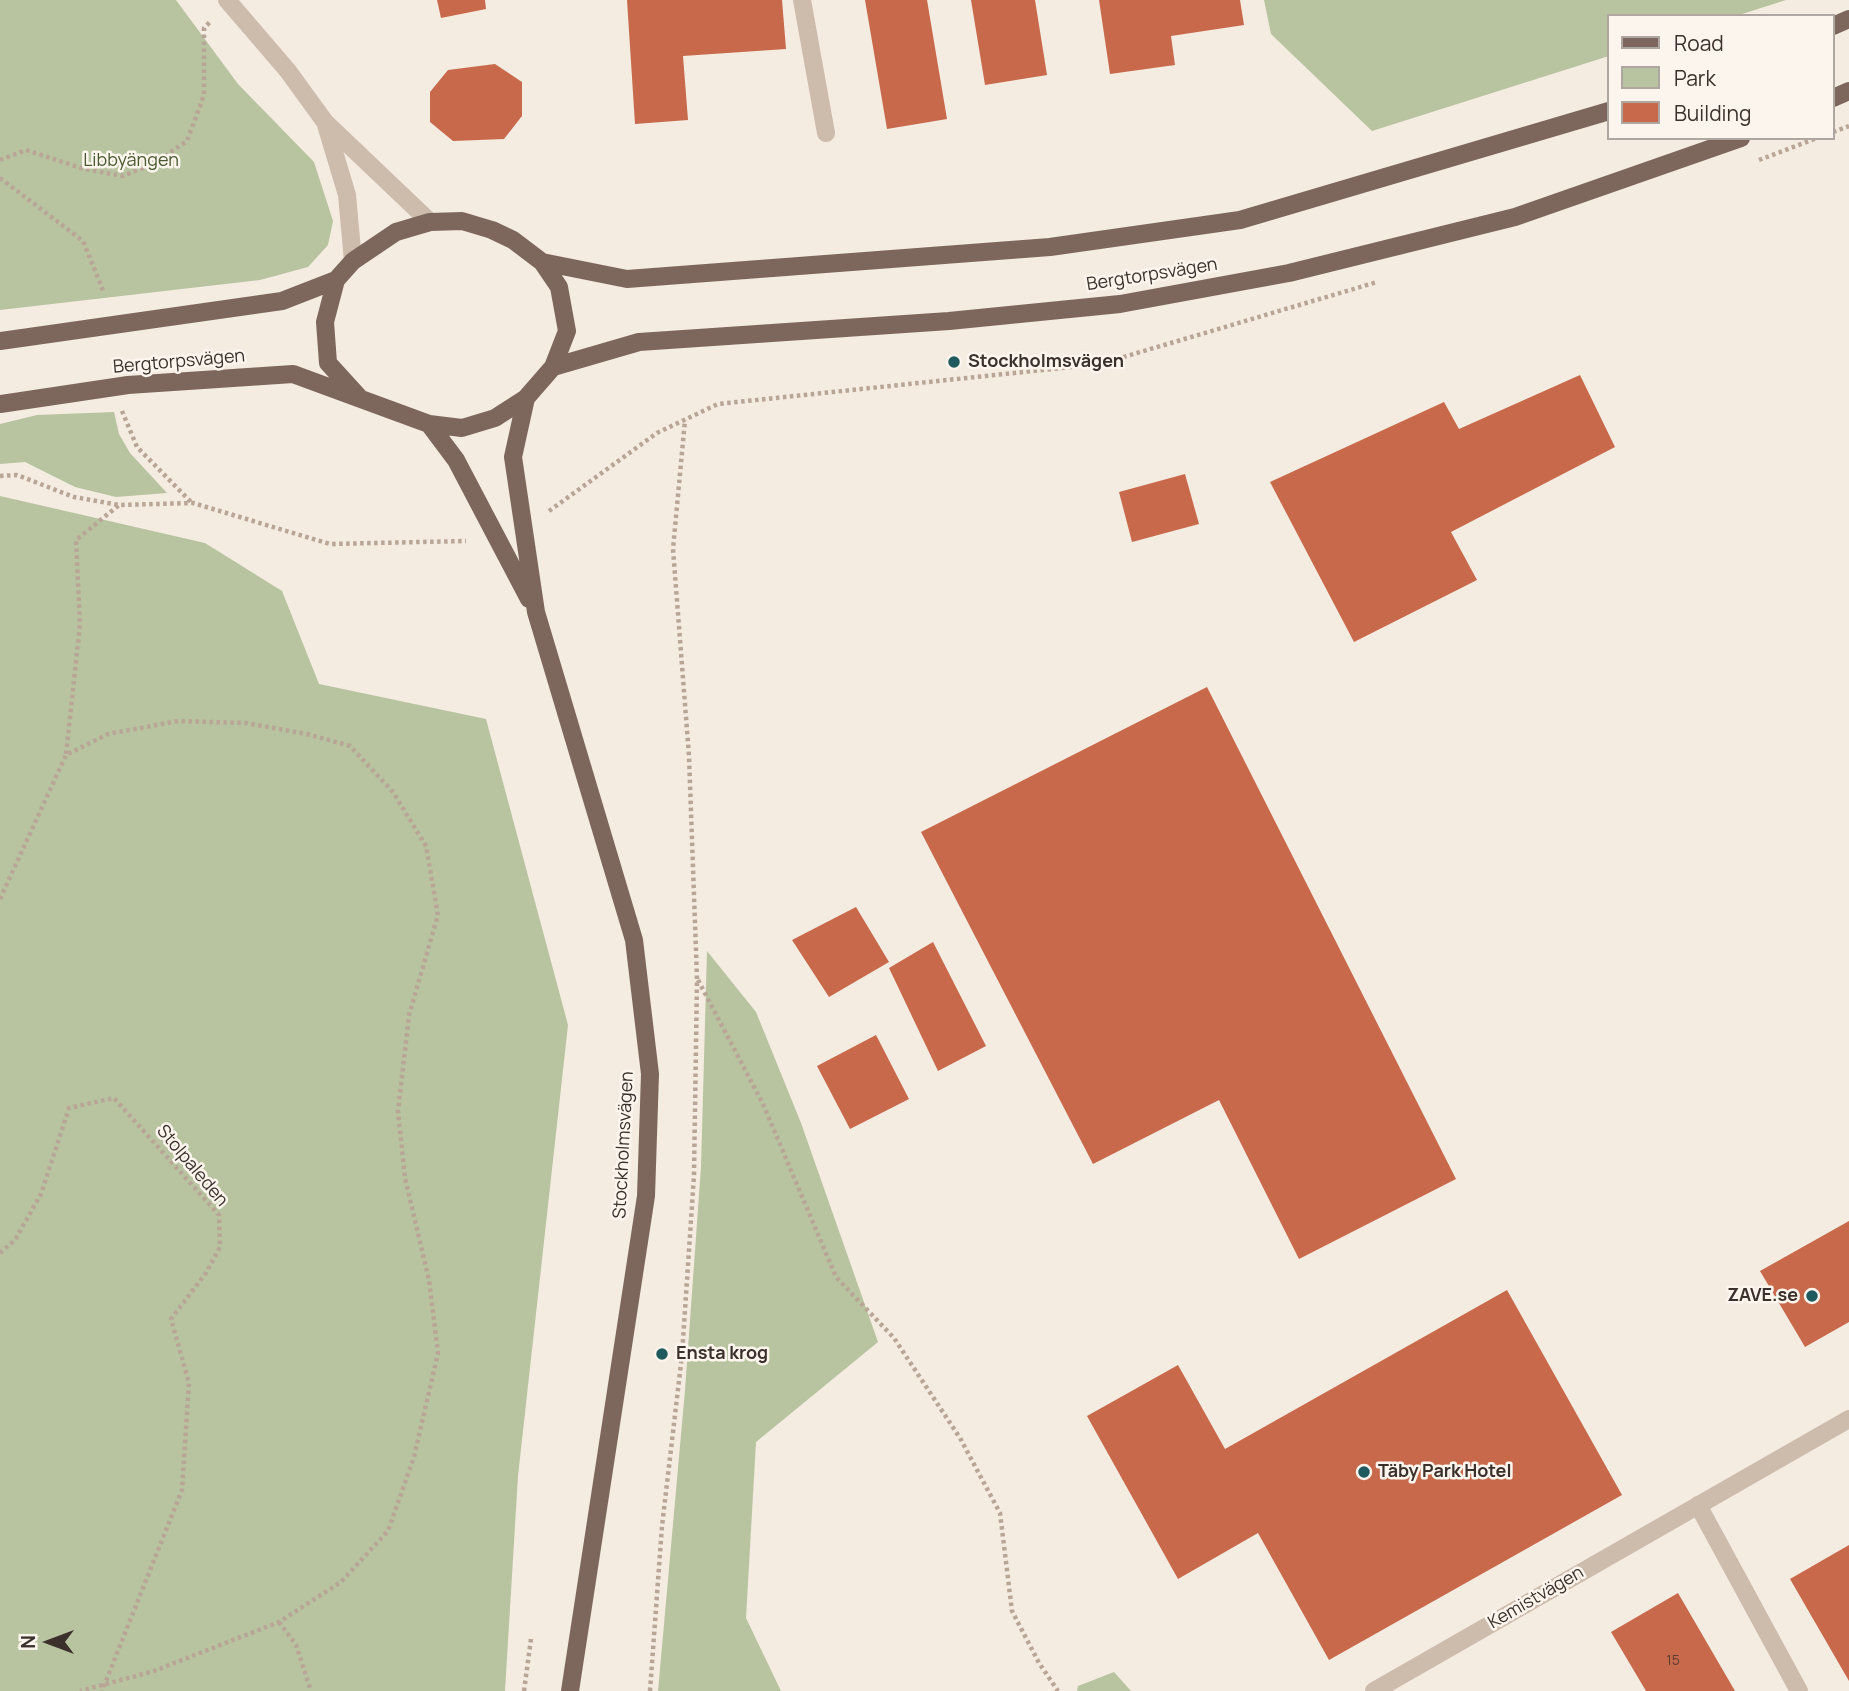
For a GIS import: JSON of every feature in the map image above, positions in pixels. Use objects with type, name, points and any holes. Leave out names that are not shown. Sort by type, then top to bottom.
[{"type":"main road","points":[[542,262],[627,279],[1050,247],[1240,220],[1608,111]]},
{"type":"main road","name":"Bergtorpsvägen","points":[[553,367],[639,342],[949,321],[1119,304],[1289,273],[1515,217],[1735,140]]},
{"type":"main road","points":[[0,341],[282,301],[336,280],[353,261],[396,232],[430,222],[462,221],[513,240],[542,262],[559,287],[567,331],[553,367],[526,398],[495,418],[462,428],[429,424],[359,397],[328,363],[325,322],[336,280]]},
{"type":"main road","name":"Bergtorpsvägen","points":[[0,404],[128,385],[293,374],[359,397]]},
{"type":"main road","name":"Stockholmsvägen","points":[[526,398],[513,457],[536,612],[634,940],[650,1074],[646,1196],[570,1691]]},
{"type":"main road","name":"Stockholmsvägen","points":[[429,424],[456,460],[536,612]]},
{"type":"street","points":[[802,0],[826,134]]},
{"type":"street","points":[[228,1],[288,71],[325,122],[430,222]]},
{"type":"street","points":[[325,122],[347,195],[353,261]]},
{"type":"street","name":"Kemistvägen","points":[[1374,1691],[1849,1419]]},
{"type":"street","points":[[1698,1505],[1799,1691]]},
{"type":"path","points":[[0,160],[26,150],[84,169],[124,176],[153,164],[187,141],[204,95],[204,28],[228,1]]},
{"type":"path","points":[[0,178],[83,241],[104,293]]},
{"type":"path","points":[[120,409],[137,447],[193,503]]},
{"type":"path","points":[[650,1691],[662,1526],[682,1354],[694,1189],[698,979],[689,756],[673,549],[685,420]]},
{"type":"path","points":[[0,476],[17,475],[74,497],[119,505],[193,503],[330,544],[466,541]]},
{"type":"path","points":[[0,899],[66,755],[80,625],[76,540],[119,505]]},
{"type":"path","points":[[66,755],[108,734],[178,721],[246,723],[307,734],[350,747],[393,792],[426,846],[438,915],[409,1015],[398,1111],[405,1178],[429,1280],[438,1353],[414,1457],[388,1531],[341,1582],[279,1622],[103,1689],[79,1691]]},
{"type":"path","points":[[698,979],[763,1104],[835,1277],[894,1338],[960,1437],[1000,1513],[1012,1611],[1039,1663],[1058,1691]]},
{"type":"path","name":"Stolpaleden","points":[[0,1252],[15,1240],[41,1194],[69,1108],[114,1098],[219,1215],[220,1247],[206,1273],[171,1319],[188,1383],[183,1490],[103,1689]]},
{"type":"path","points":[[279,1622],[296,1645],[311,1691]]},
{"type":"path","points":[[524,1691],[531,1639]]},
{"type":"green space","name":"Libbyängen","points":[[0,0],[176,0],[238,84],[314,162],[333,221],[328,245],[308,267],[260,280],[0,310]]},
{"type":"green space","points":[[1264,0],[1786,0],[1742,14],[1608,14],[1608,56],[1372,131],[1271,34]]},
{"type":"green space","points":[[114,412],[119,434],[130,453],[167,493],[116,497],[75,487],[25,462],[0,464],[0,424],[37,415]]},
{"type":"green space","points":[[0,496],[205,543],[282,591],[319,684],[486,719],[568,1025],[518,1476],[505,1691],[0,1691]]},
{"type":"green space","points":[[707,951],[756,1012],[801,1123],[878,1342],[756,1442],[746,1618],[781,1691],[658,1691],[685,1390],[701,1167]]},
{"type":"green space","points":[[1114,1672],[1131,1691],[1077,1691],[1078,1686]]},
{"type":"building","points":[[437,0],[485,0],[486,9],[441,18]]},
{"type":"building","points":[[627,0],[782,0],[786,49],[683,56],[688,120],[635,124]]},
{"type":"building","points":[[865,0],[927,0],[947,119],[887,129]]},
{"type":"building","points":[[971,0],[1035,0],[1047,75],[985,85]]},
{"type":"building","points":[[1099,0],[1240,0],[1244,25],[1171,36],[1175,65],[1110,74]]},
{"type":"building","points":[[495,64],[522,82],[522,116],[504,139],[453,141],[430,122],[430,92],[448,70]]},
{"type":"building","points":[[1580,375],[1615,447],[1451,532],[1477,580],[1354,642],[1270,482],[1444,402],[1459,429]]},
{"type":"building","points":[[1185,474],[1199,524],[1132,542],[1119,492]]},
{"type":"building","points":[[1207,687],[1456,1179],[1299,1259],[1219,1100],[1093,1164],[921,832]]},
{"type":"building","points":[[856,907],[889,962],[829,997],[792,940]]},
{"type":"building","points":[[933,942],[986,1046],[938,1071],[889,968]]},
{"type":"building","points":[[876,1035],[909,1099],[850,1129],[817,1066]]},
{"type":"building","name":"ZAVE.se","points":[[1849,1221],[1849,1322],[1805,1347],[1760,1271]]},
{"type":"building","name":"Täby Park Hotel","points":[[1507,1290],[1622,1495],[1329,1660],[1258,1533],[1178,1579],[1087,1416],[1178,1365],[1225,1449]]},
{"type":"building","points":[[1849,1545],[1849,1681],[1790,1579]]},
{"type":"building","points":[[1678,1593],[1735,1691],[1646,1691],[1611,1632]]},
{"type":"place","name":"Stockholmsvägen","points":[[954,362]]},
{"type":"place","name":"ZAVE.se","points":[[1812,1296]]},
{"type":"place","name":"Ensta krog","points":[[662,1354]]},
{"type":"place","name":"Täby Park Hotel","points":[[1364,1472]]}]
